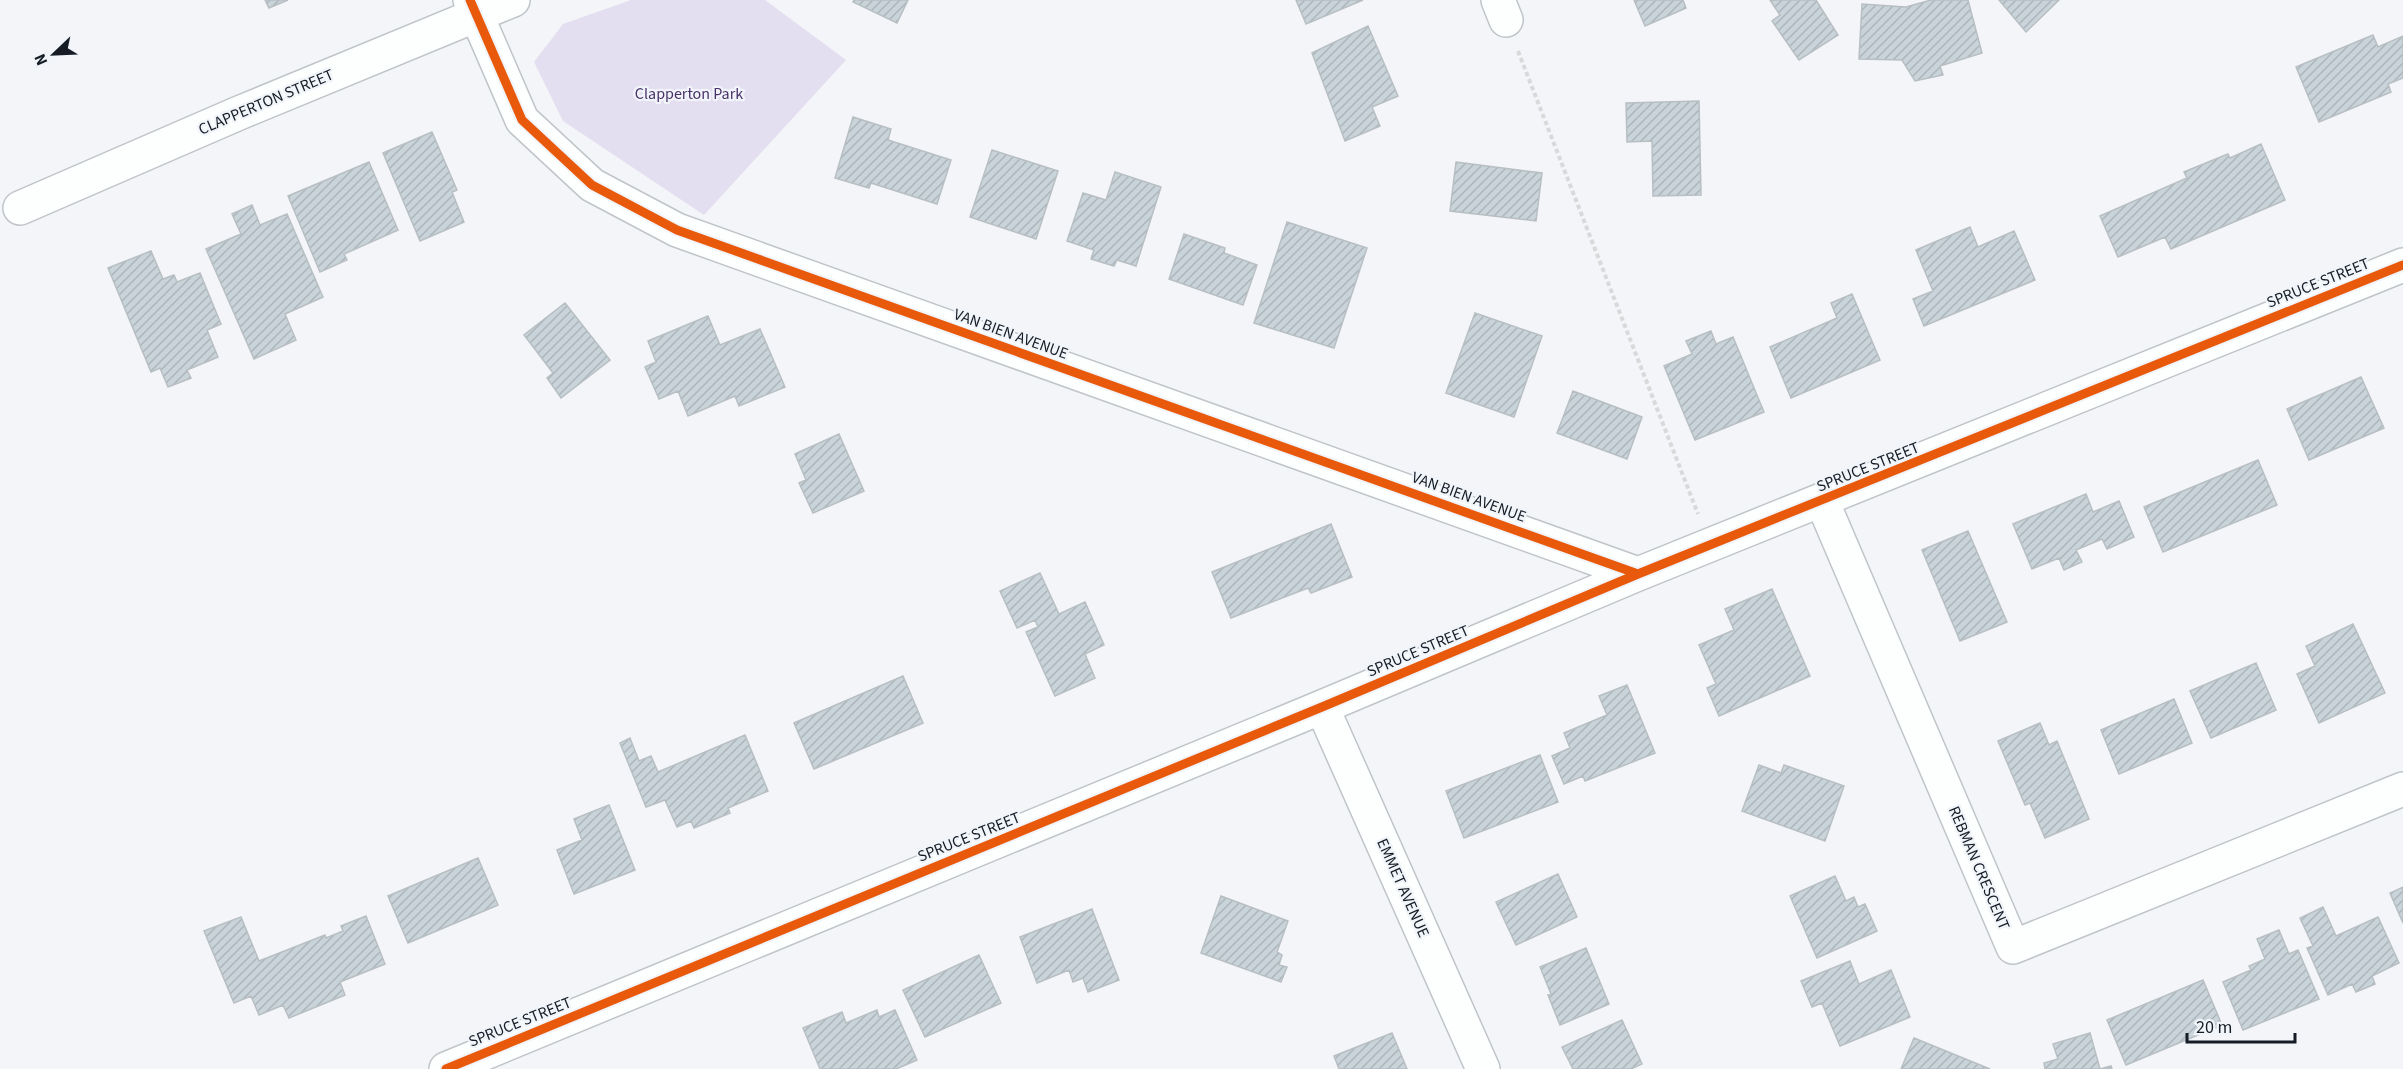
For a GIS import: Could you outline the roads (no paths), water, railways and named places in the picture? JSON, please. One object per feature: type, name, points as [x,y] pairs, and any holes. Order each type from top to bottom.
[{"type":"street","name":"CLAPPERTON STREET","points":[[20,208],[473,8],[513,0]]},
{"type":"street","name":"VAN BIEN AVENUE","points":[[473,8],[522,120],[592,185],[677,230],[1638,574]]},
{"type":"street","name":"SPRUCE STREET","points":[[446,1069],[1638,574],[2403,265]]},
{"type":"street","name":"REBMAN CRESCENT","points":[[1822,501],[2013,947],[2403,789]]},
{"type":"street","name":"EMMET AVENUE","points":[[1322,707],[1483,1069]]},
{"type":"park label","name":"Clapperton Park","points":[[689,94]]}]
